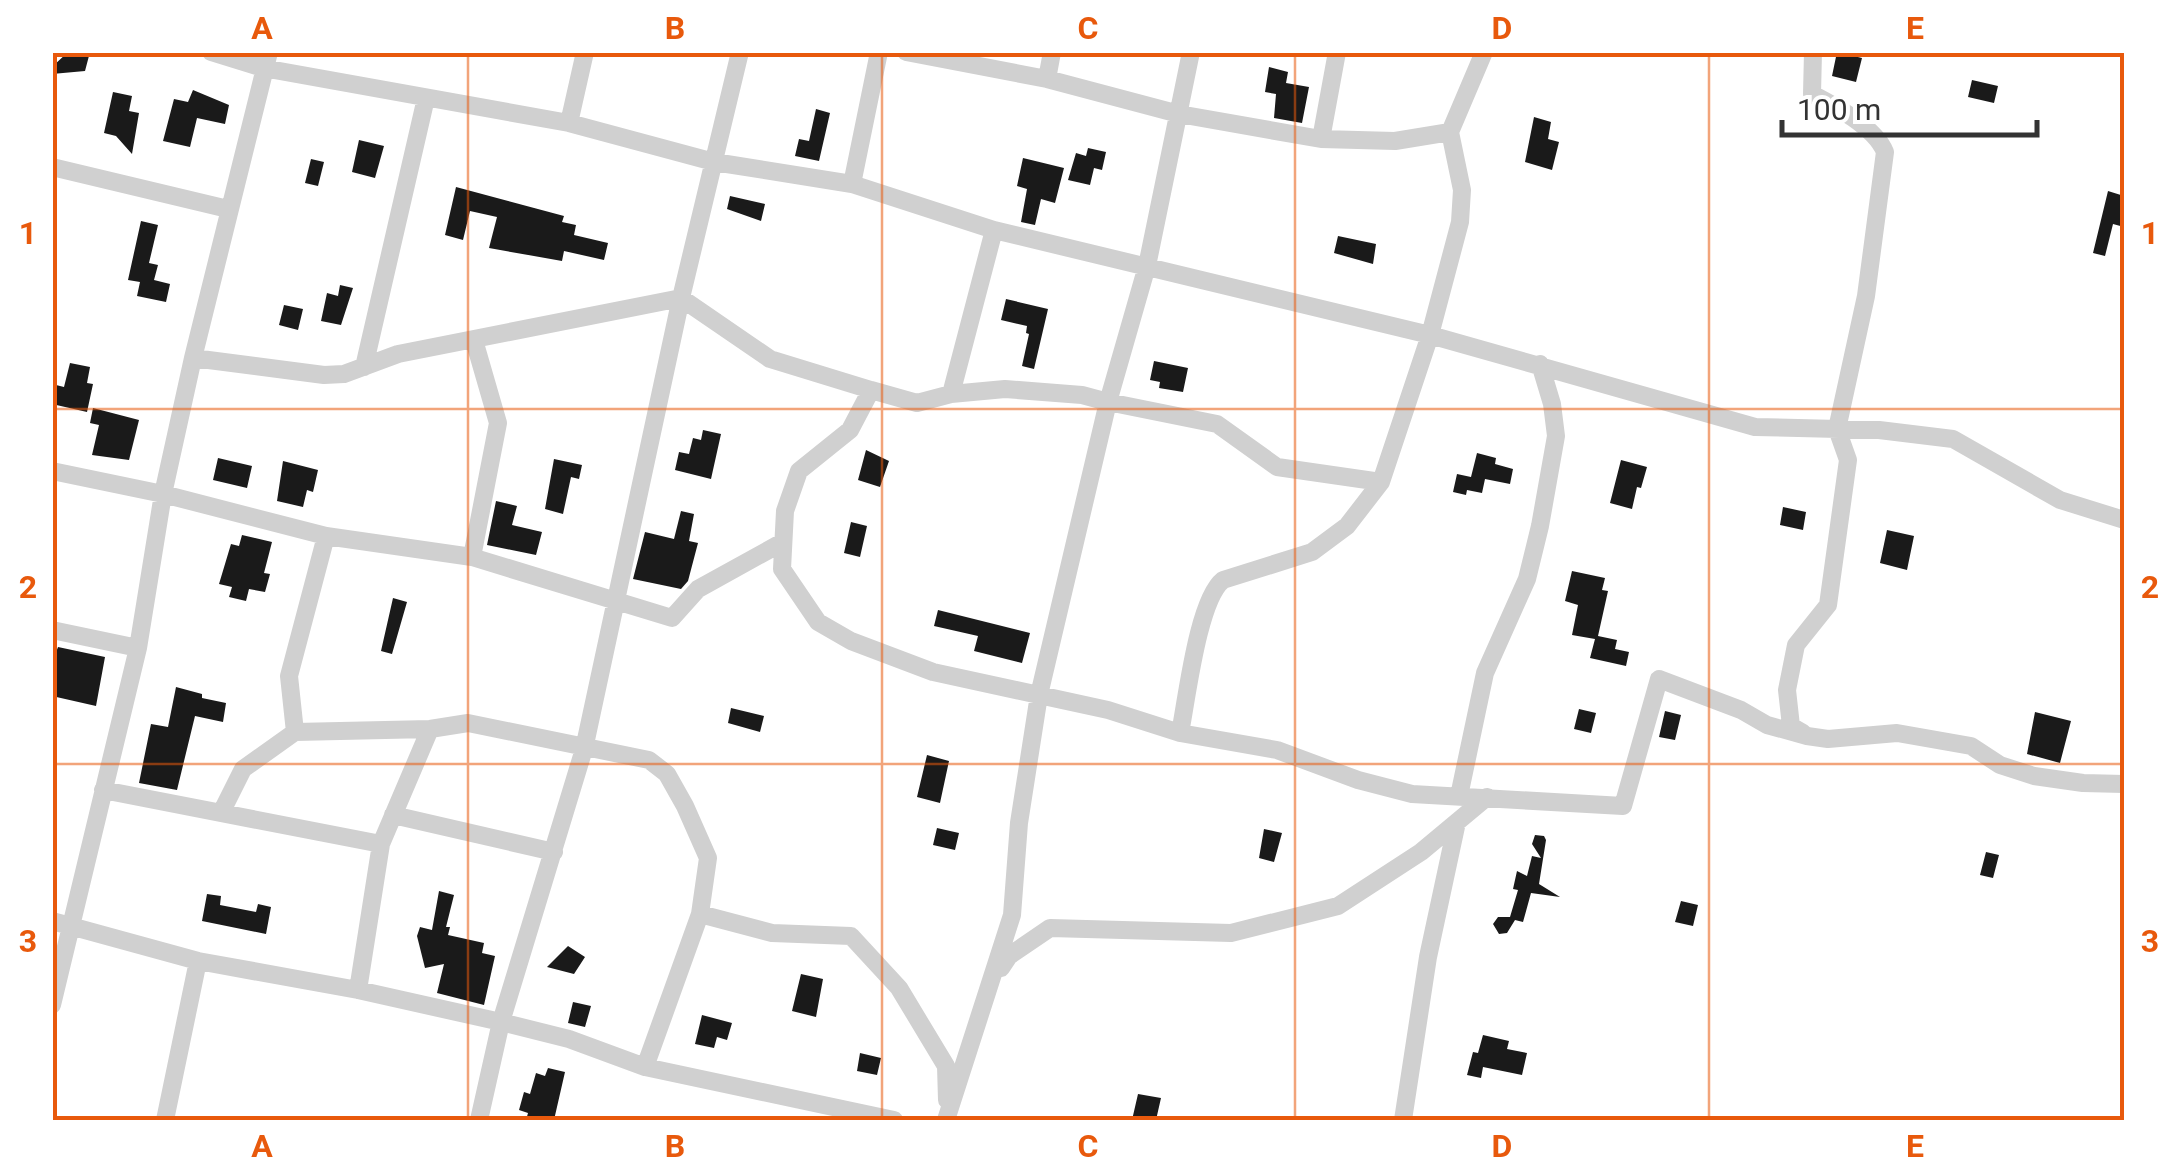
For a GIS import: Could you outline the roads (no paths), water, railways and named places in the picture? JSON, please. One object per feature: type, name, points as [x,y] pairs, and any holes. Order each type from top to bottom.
[{"type":"street","points":[[211,52],[266,60],[426,98],[569,123],[714,162],[852,184],[994,230],[1430,335],[1755,427],[1838,429],[1953,439],[2060,500],[2124,520]]},
{"type":"street","points":[[569,123],[585,52]]},
{"type":"street","points":[[479,1120],[502,1022],[584,749],[681,298],[740,52]]},
{"type":"street","points":[[852,184],[879,52]]},
{"type":"street","points":[[906,52],[1048,79],[1179,114],[1321,139],[1395,141],[1450,132]]},
{"type":"street","points":[[1048,79],[1052,52]]},
{"type":"street","points":[[947,1117],[1012,915],[1019,823],[1038,694],[1108,402],[1147,266],[1191,52]]},
{"type":"street","points":[[1321,139],[1338,52]]},
{"type":"street","points":[[1180,732],[1204,609],[1212,588],[1223,580],[1312,552],[1347,526],[1366,506],[1380,482],[1430,335],[1460,222],[1462,190],[1450,132],[1484,52]]},
{"type":"street","points":[[1807,736],[1791,726],[1787,690],[1796,645],[1828,605],[1848,460],[1838,429],[1866,296],[1885,152],[1881,142],[1812,94],[1812,52]]},
{"type":"street","points":[[52,1004],[138,648],[163,494],[193,358],[266,60]]},
{"type":"street","points":[[364,366],[426,98]]},
{"type":"street","points":[[52,167],[228,209]]},
{"type":"street","points":[[952,394],[994,230]]},
{"type":"street","points":[[193,358],[324,375],[344,374],[398,354],[681,298],[770,359],[916,403],[952,394],[1005,389],[1082,395],[1217,424],[1277,468],[1380,482]]},
{"type":"street","points":[[472,557],[498,423],[474,340]]},
{"type":"street","points":[[1459,796],[1484,673],[1527,579],[1540,526],[1556,436],[1552,404],[1540,364]]},
{"type":"street","points":[[871,390],[850,430],[799,471],[785,510],[782,569],[818,622],[850,641],[933,672],[1108,710],[1180,732],[1277,750],[1358,780],[1412,794],[1623,806],[1659,679],[1741,710],[1767,725],[1807,736],[1897,733],[1971,746],[2000,764],[2034,776],[2124,784]]},
{"type":"street","points":[[52,471],[163,494],[326,536],[472,557],[672,618],[698,589],[783,542]]},
{"type":"street","points":[[295,732],[289,676],[326,536]]},
{"type":"street","points":[[52,630],[138,648]]},
{"type":"street","points":[[221,813],[243,769],[295,732],[430,728],[468,723],[648,760],[666,774],[708,858],[700,914],[645,1066]]},
{"type":"street","points":[[358,990],[381,844],[430,728]]},
{"type":"street","points":[[103,790],[381,844]]},
{"type":"street","points":[[989,985],[1008,956],[1050,928],[1230,933],[1338,906],[1421,852],[1487,797]]},
{"type":"street","points":[[393,815],[554,852]]},
{"type":"street","points":[[1403,1120],[1428,957],[1457,822]]},
{"type":"street","points":[[700,914],[772,933],[851,936],[900,988],[946,1066],[947,1117]]},
{"type":"street","points":[[52,922],[198,961],[358,990],[502,1022],[570,1039],[645,1066],[894,1120]]},
{"type":"street","points":[[165,1120],[198,961]]}]
